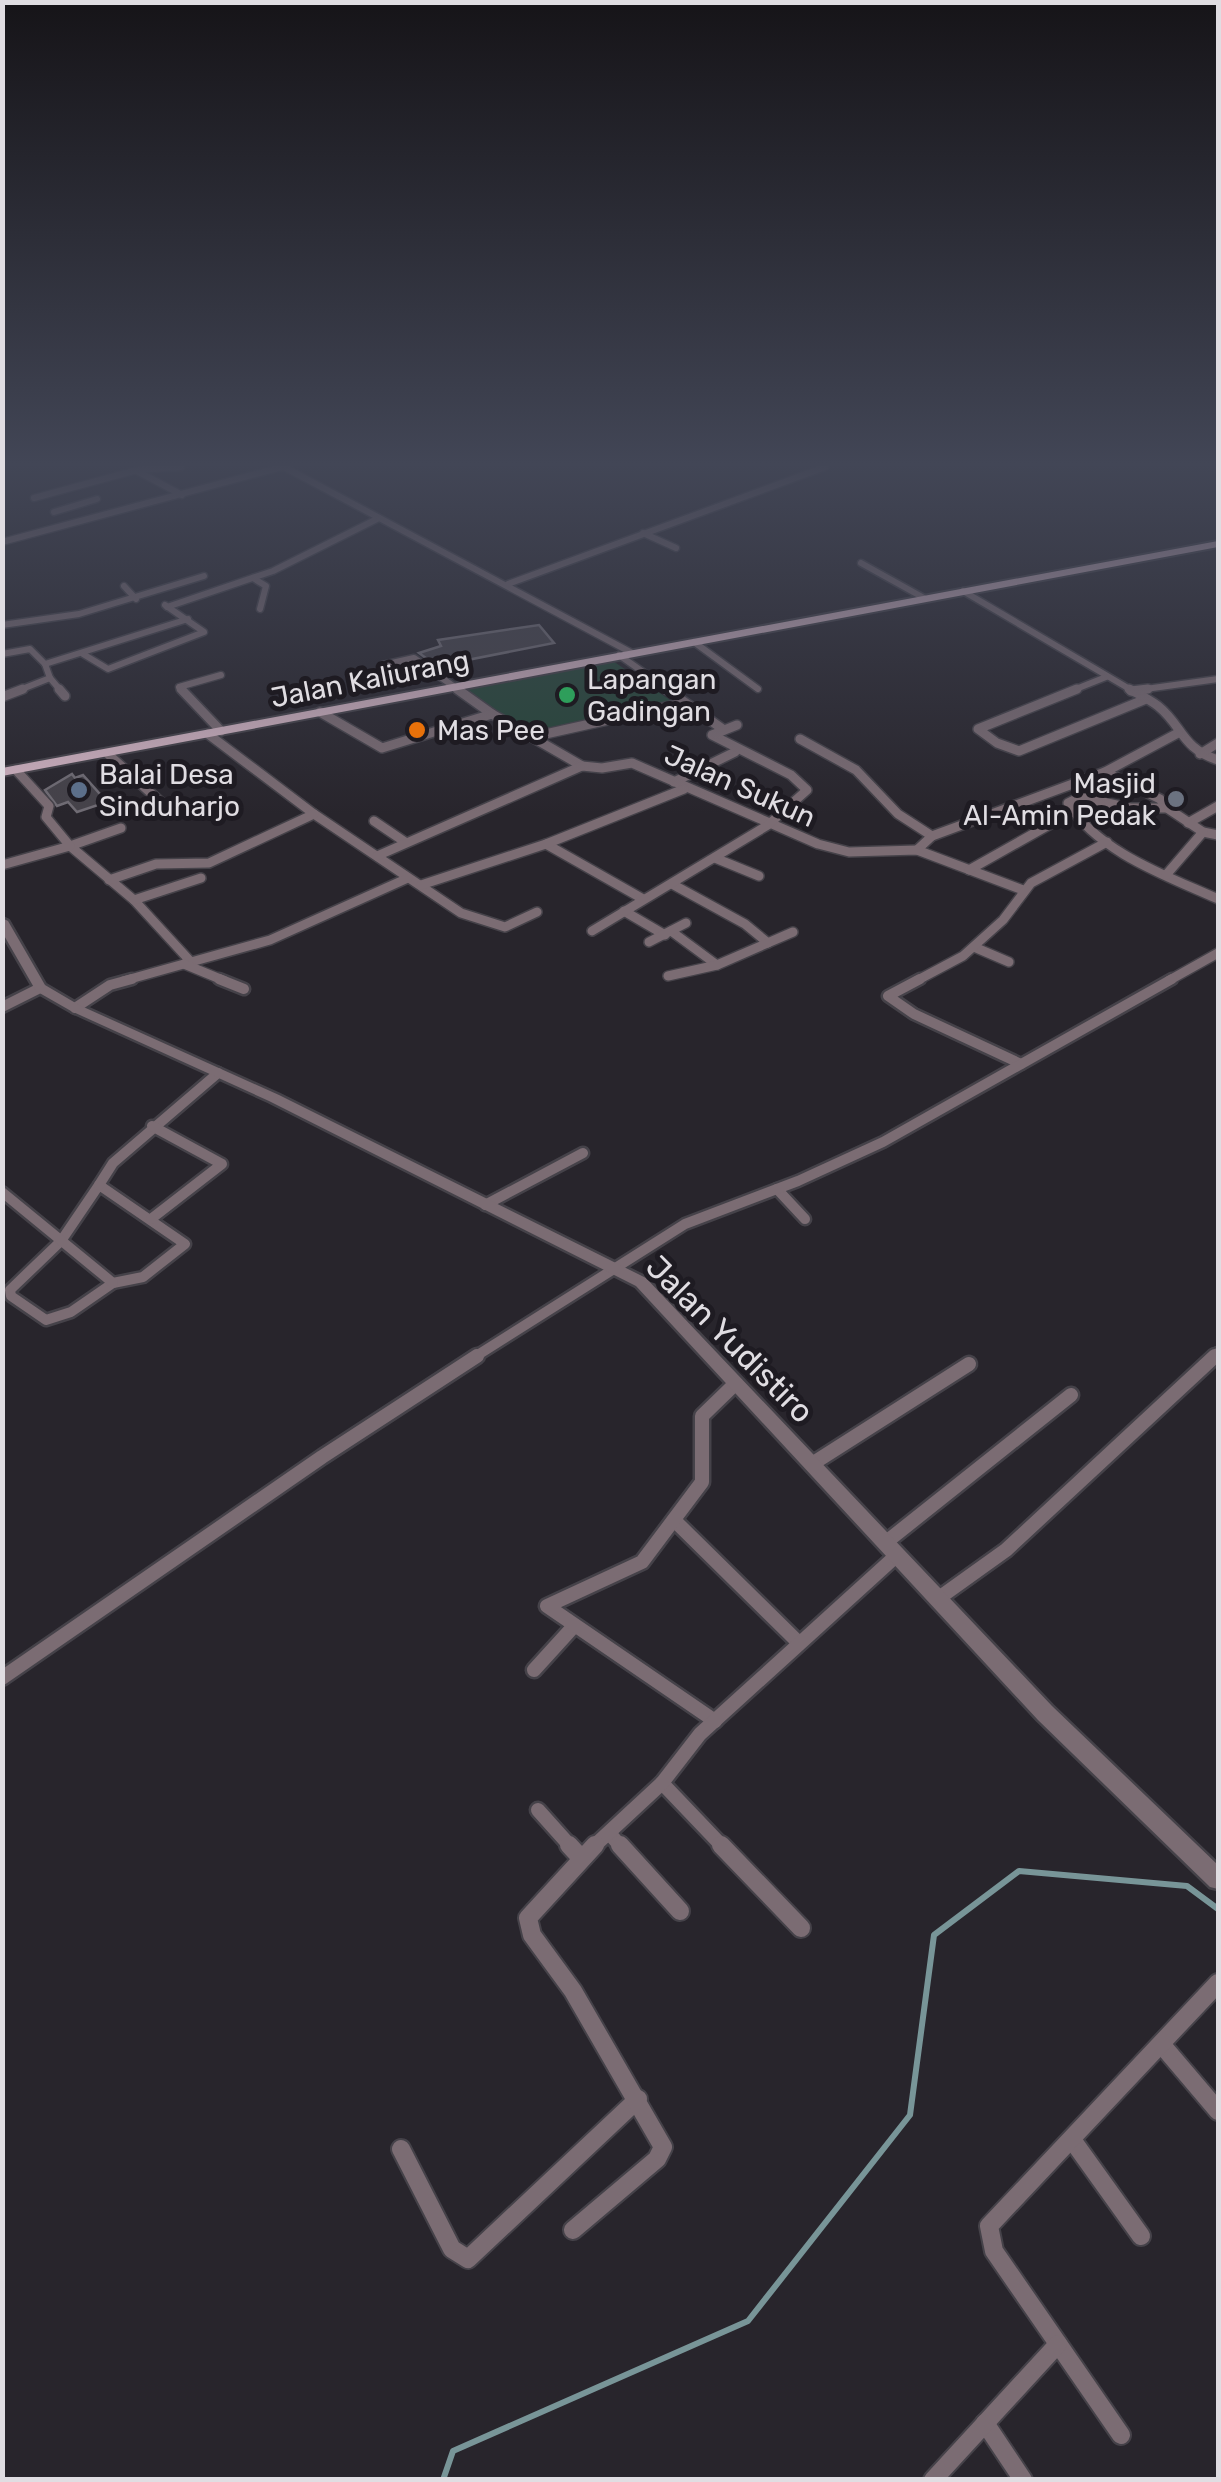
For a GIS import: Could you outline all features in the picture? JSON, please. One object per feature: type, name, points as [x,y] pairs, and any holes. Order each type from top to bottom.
[{"type":"main road","name":"Jalan Kaliurang","points":[[2,772],[1007,583]]},
{"type":"street","points":[[2,625],[54,620],[185,583]]},
{"type":"street","points":[[167,607],[239,583]]},
{"type":"street","points":[[260,609],[266,586],[261,583]]},
{"type":"street","points":[[897,583],[924,598]]},
{"type":"street","points":[[508,584],[632,653]]},
{"type":"street","points":[[124,586],[136,599]]},
{"type":"street","points":[[963,591],[1146,699],[1170,716],[1178,733],[1200,754],[1218,760]]},
{"type":"street","points":[[83,654],[106,669],[204,632],[148,596]]},
{"type":"street","points":[[45,664],[188,619]]},
{"type":"street","points":[[137,626],[145,633]]},
{"type":"street","points":[[134,637],[155,650]]},
{"type":"street","points":[[694,642],[758,688]]},
{"type":"street","points":[[2,654],[30,649],[45,664],[50,678],[65,696]]},
{"type":"street","points":[[619,655],[724,730]]},
{"type":"street","points":[[384,665],[414,658],[492,714],[582,766]]},
{"type":"street","points":[[221,675],[179,687],[214,732],[314,814],[461,912],[502,927],[537,912]]},
{"type":"street","points":[[1106,677],[978,729],[997,743],[1019,750],[1146,699]]},
{"type":"street","points":[[2,697],[50,678]]},
{"type":"street","points":[[1131,691],[1218,679]]},
{"type":"street","points":[[1204,680],[1218,687]]},
{"type":"street","points":[[531,738],[684,703]]},
{"type":"street","points":[[320,712],[378,748],[492,714]]},
{"type":"street","points":[[592,930],[768,825],[808,787],[735,752],[712,735],[737,725]]},
{"type":"street","points":[[917,850],[932,836],[1105,772],[1178,733]]},
{"type":"street","points":[[800,740],[856,770],[898,814],[932,836]]},
{"type":"street","points":[[1200,754],[1218,743]]},
{"type":"street","points":[[674,782],[735,752]]},
{"type":"street","points":[[108,754],[164,806]]},
{"type":"street","name":"Jalan Sukun","points":[[377,856],[582,766],[602,768],[632,763],[684,789],[818,844],[849,852],[917,850],[1023,890]]},
{"type":"street","points":[[16,770],[49,806],[46,817],[70,846],[134,900],[188,963],[244,989]]},
{"type":"street","points":[[1105,772],[1160,799],[1188,824],[1218,835]]},
{"type":"street","points":[[421,885],[546,844],[684,789]]},
{"type":"street","points":[[1167,808],[1130,808],[1080,797],[1068,804],[1107,842],[1218,899]]},
{"type":"street","points":[[1188,824],[1218,806]]},
{"type":"street","points":[[968,870],[1072,812]]},
{"type":"street","points":[[109,880],[156,864],[209,863],[314,814]]},
{"type":"street","points":[[374,821],[405,842]]},
{"type":"street","points":[[2,865],[121,828]]},
{"type":"street","points":[[1166,874],[1203,832]]},
{"type":"street","points":[[1021,1064],[914,1014],[888,996],[974,947],[1003,920],[1023,890],[1107,842]]},
{"type":"street","points":[[546,844],[643,898]]},
{"type":"street","points":[[715,858],[759,876]]},
{"type":"street","points":[[134,900],[200,878]]},
{"type":"street","points":[[75,1008],[110,985],[270,940],[408,878]]},
{"type":"street","points":[[672,884],[745,924],[768,943]]},
{"type":"street","points":[[624,910],[717,965]]},
{"type":"street","points":[[2,921],[40,988],[2,1007]]},
{"type":"street","points":[[649,942],[686,924]]},
{"type":"street","points":[[668,976],[717,965],[793,932]]},
{"type":"street","points":[[974,947],[1009,962]]},
{"type":"street","points":[[2,1678],[322,1457],[614,1266],[685,1224],[884,1142],[1218,953]]},
{"type":"street","name":"Jalan Yudistiro","points":[[40,988],[640,1282],[1044,1713],[1218,1880]]},
{"type":"street","points":[[96,1183],[185,1244],[143,1277],[113,1283],[59,1319],[46,1320],[25,1308],[11,1296],[10,1290],[60,1241],[96,1183],[152,1126],[218,1073]]},
{"type":"street","points":[[151,1219],[222,1164],[152,1126]]},
{"type":"street","points":[[485,1205],[584,1153]]},
{"type":"street","points":[[777,1189],[805,1220]]},
{"type":"street","points":[[2,1192],[113,1283]]},
{"type":"street","points":[[938,1598],[1006,1550],[1218,1353]]},
{"type":"street","points":[[812,1464],[969,1364]]},
{"type":"street","points":[[716,1721],[550,1608],[551,1601],[642,1562],[702,1482],[702,1416],[735,1384]]},
{"type":"street","points":[[573,2230],[663,2147],[573,1991],[532,1935],[528,1918],[581,1858],[662,1783],[700,1734],[799,1643],[890,1550],[1071,1395]]},
{"type":"street","points":[[674,1520],[799,1643]]},
{"type":"street","points":[[534,1670],[574,1626]]},
{"type":"street","points":[[662,1783],[801,1928]]},
{"type":"street","points":[[538,1810],[581,1858]]},
{"type":"street","points":[[610,1834],[680,1912]]},
{"type":"street","points":[[1121,2436],[994,2251],[988,2231],[991,2222],[1073,2141],[1218,1984]]},
{"type":"street","points":[[1162,2045],[1218,2112]]},
{"type":"street","points":[[400,2149],[452,2249],[468,2259],[638,2099]]},
{"type":"street","points":[[1073,2141],[1141,2236]]},
{"type":"street","points":[[933,2480],[1058,2344]]},
{"type":"street","points":[[985,2423],[1022,2480]]},
{"type":"green space","name":"Lapangan Gadingan","points":[[610,659],[673,702],[532,734],[459,688]]},
{"type":"building","points":[[539,625],[554,643],[447,664],[456,671],[448,674],[419,653],[441,646],[438,640]]},
{"type":"building","points":[[72,774],[75,778],[83,775],[107,802],[77,812],[68,802],[57,806],[45,790]]},
{"type":"waterway","points":[[443,2480],[453,2451],[748,2321],[910,2115],[934,1935],[1019,1871],[1187,1886],[1218,1909]]},
{"type":"place","name":"Lapangan Gadingan","points":[[567,695]]},
{"type":"place","name":"Mas Pee","points":[[417,730]]},
{"type":"place","name":"Balai Desa Sinduharjo","points":[[79,790]]},
{"type":"place","name":"Masjid Al-Amin Pedak","points":[[1176,799]]}]
